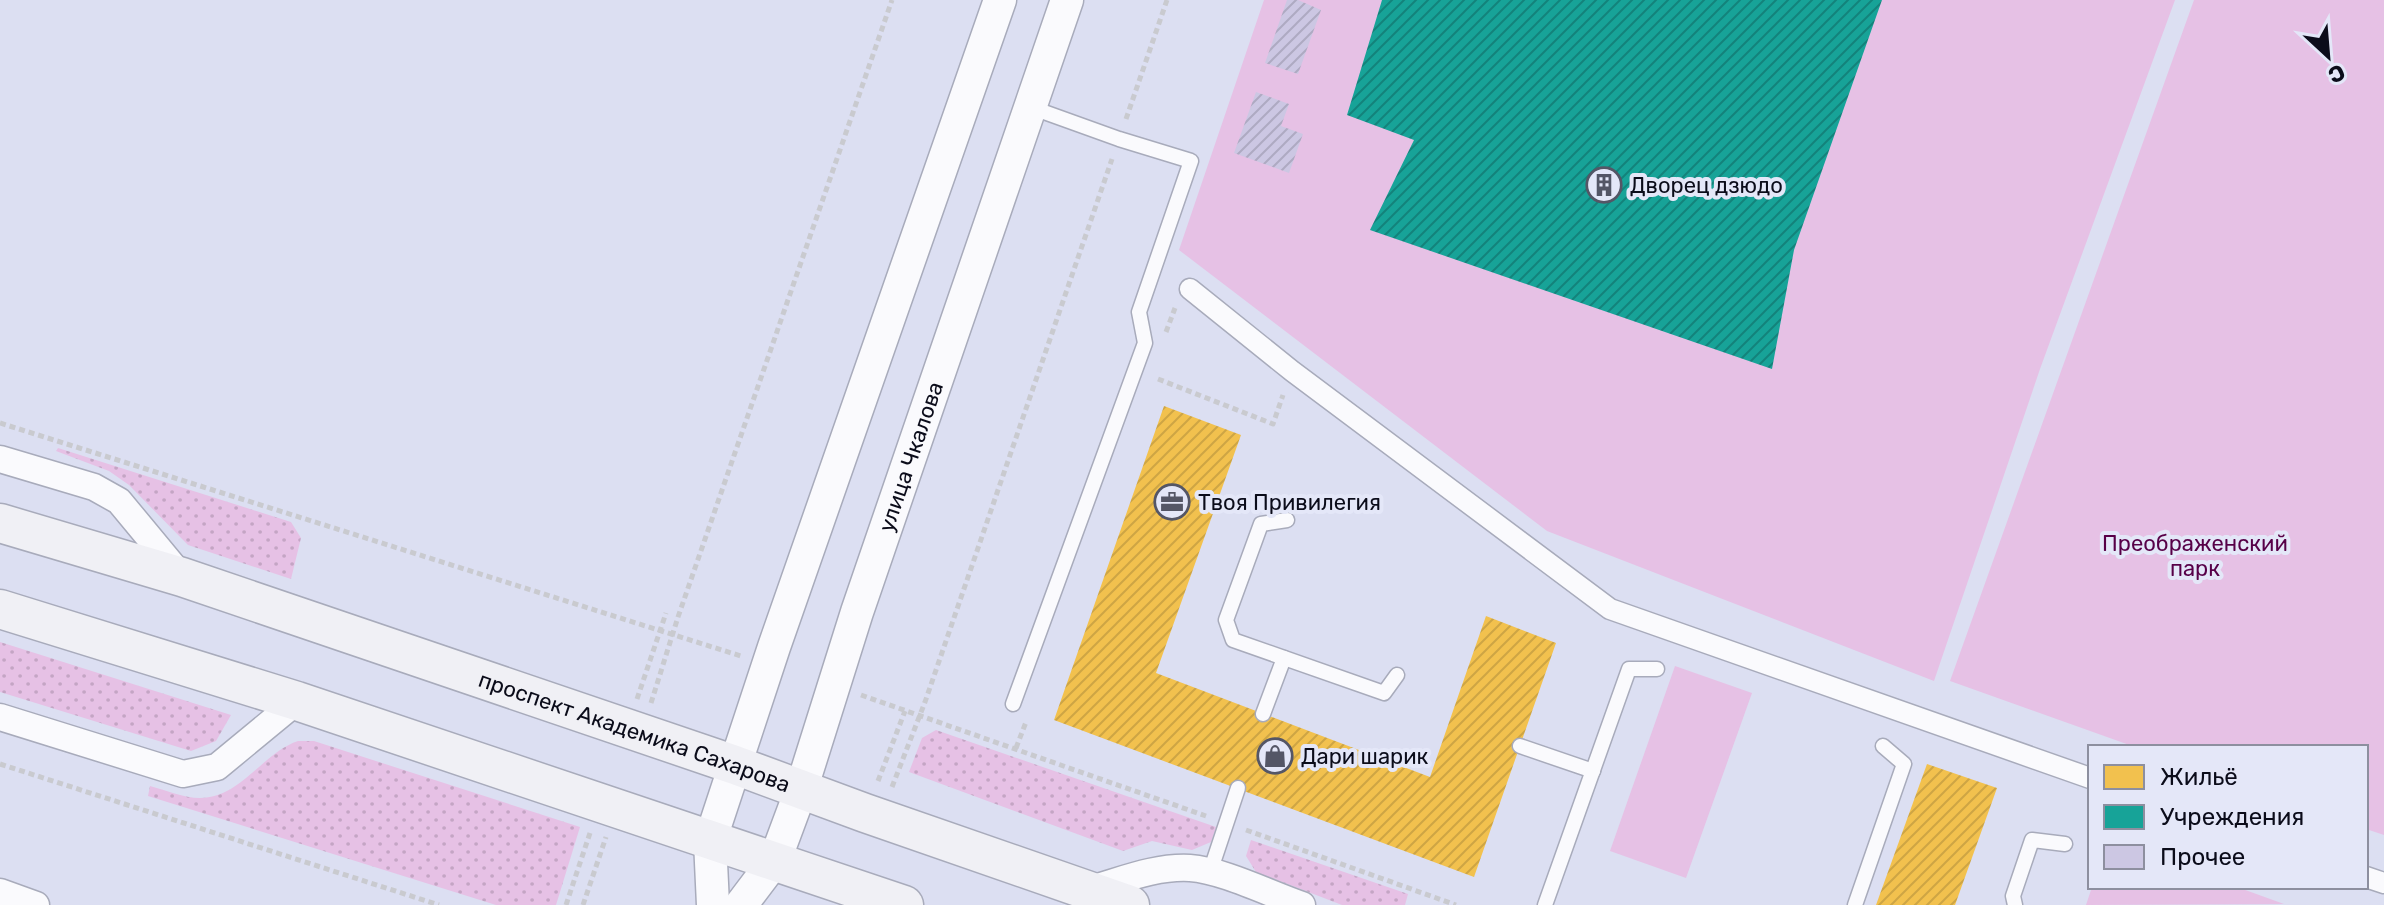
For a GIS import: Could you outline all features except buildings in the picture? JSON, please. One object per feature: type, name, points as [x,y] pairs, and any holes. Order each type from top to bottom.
[{"type":"main road","name":"проспект Академика Сахарова","points":[[0,523],[182,577],[735,765],[1130,905]]},
{"type":"main road","points":[[0,609],[297,701],[904,905]]},
{"type":"street","points":[[713,905],[710,841],[768,665],[1000,0]]},
{"type":"street","name":"улица Чкалова","points":[[741,905],[775,860],[801,790],[832,685],[1067,0]]},
{"type":"street","points":[[1190,289],[1292,371],[1610,609],[2088,777]]},
{"type":"street","points":[[0,459],[94,487],[119,501],[182,577]]},
{"type":"street","points":[[0,717],[183,774],[217,767],[297,701]]},
{"type":"street","points":[[1087,890],[1155,870],[1190,868],[1210,872],[1302,905]]},
{"type":"street","points":[[0,892],[36,905]]},
{"type":"lane","points":[[1013,704],[1145,343],[1139,312],[1191,161],[1030,107]]},
{"type":"lane","points":[[1287,520],[1261,524],[1226,620],[1233,640],[1384,693],[1397,675]]},
{"type":"lane","points":[[1263,714],[1284,658]]},
{"type":"lane","points":[[1545,905],[1629,669],[1657,669]]},
{"type":"lane","points":[[1520,746],[1593,771]]},
{"type":"lane","points":[[1855,905],[1904,764],[1883,746]]},
{"type":"lane","points":[[1210,872],[1238,788]]},
{"type":"lane","points":[[2015,905],[2013,896],[2032,840],[2065,844]]},
{"type":"path","points":[[641,734],[673,633],[892,0]]},
{"type":"path","points":[[881,819],[925,702],[1167,0]]},
{"type":"path","points":[[1158,379],[1273,424],[1292,371]]},
{"type":"path","points":[[0,423],[768,665]]},
{"type":"path","points":[[832,685],[1456,905]]},
{"type":"path","points":[[0,764],[439,905]]},
{"type":"path","points":[[583,905],[616,808]]},
{"type":"green space","points":[[1264,0],[2175,0],[2040,369],[1934,681],[1547,531],[1179,250]]},
{"type":"green space","name":"Преображенский парк","points":[[2194,0],[2384,0],[2384,835],[2368,830],[2368,745],[2129,745],[1950,681]]},
{"type":"green space","points":[[58,448],[291,522],[301,538],[291,579],[188,545],[129,485],[109,471],[56,451]]},
{"type":"green space","points":[[0,642],[231,715],[216,741],[191,751],[0,692]]},
{"type":"green space","points":[[1675,666],[1752,693],[1686,878],[1610,851]]},
{"type":"green space","points":[[936,730],[1216,827],[1211,842],[1192,850],[1152,841],[1123,851],[909,772],[922,738]]},
{"type":"green space","points":[[298,741],[314,741],[580,827],[556,905],[496,905],[148,796],[150,786],[188,797],[215,796],[228,791],[273,755]]},
{"type":"green space","points":[[1251,840],[1408,894],[1405,905],[1342,905],[1256,872],[1246,856]]},
{"type":"green space","points":[[2091,889],[2243,889],[2284,904],[2086,905]]},
{"type":"place","name":"Дворец дзюдо","points":[[1604,185]]},
{"type":"place","name":"Твоя Привилегия","points":[[1172,502]]},
{"type":"place","name":"Дари шарик","points":[[1275,756]]}]
